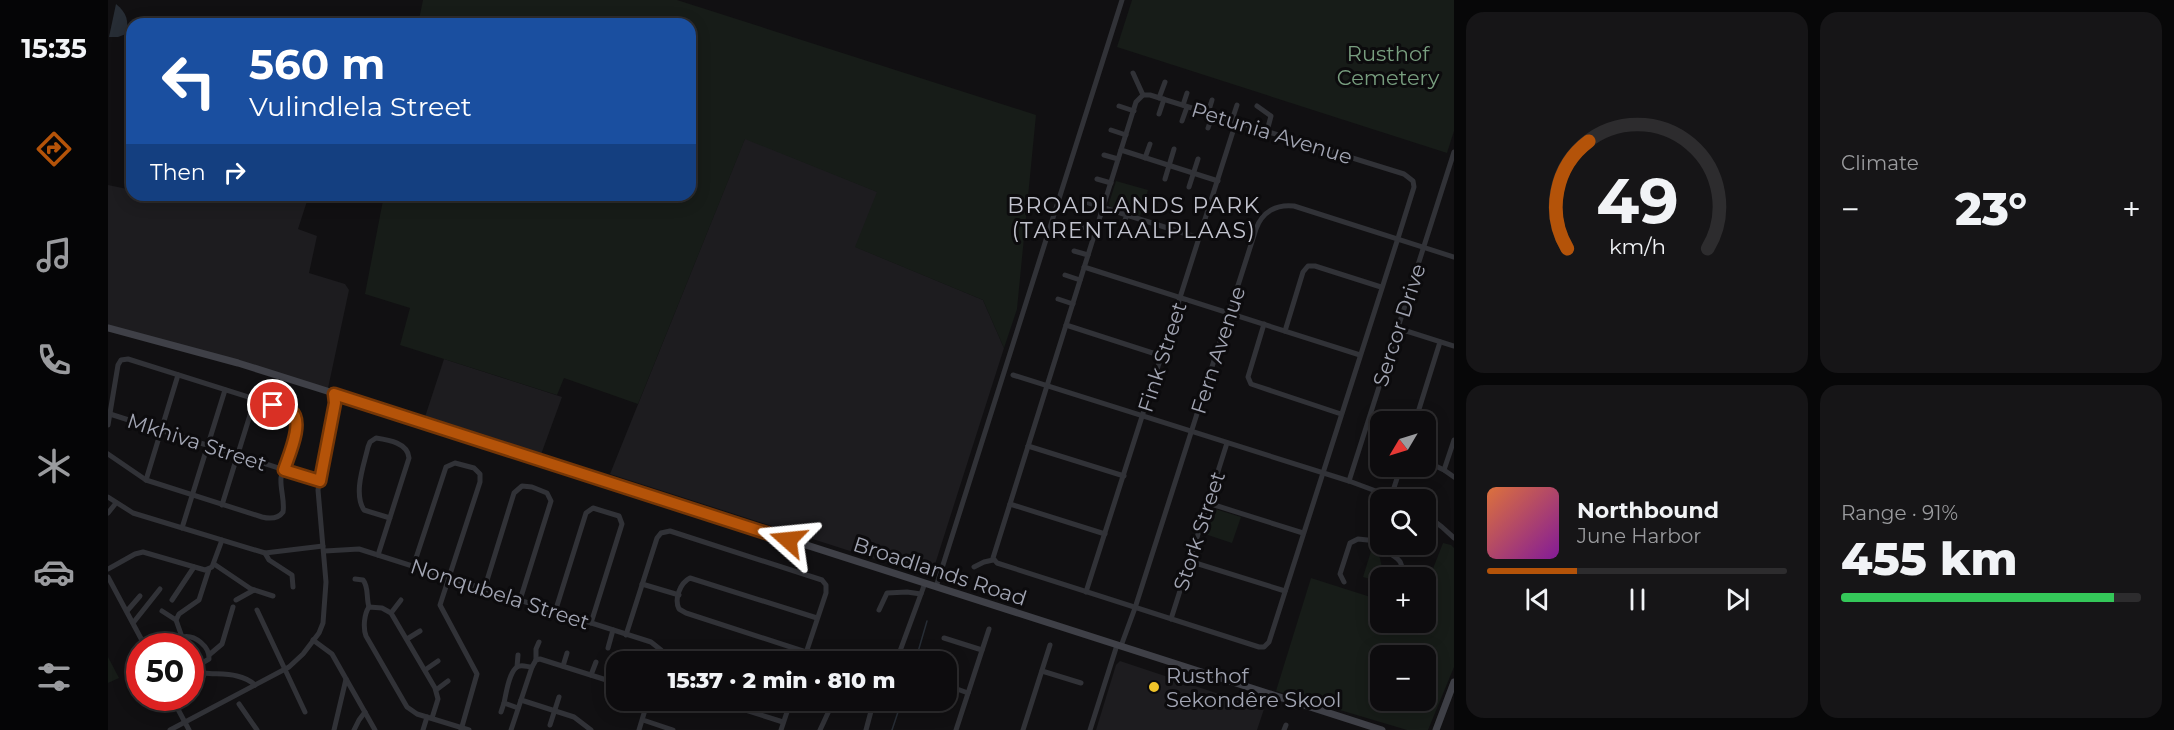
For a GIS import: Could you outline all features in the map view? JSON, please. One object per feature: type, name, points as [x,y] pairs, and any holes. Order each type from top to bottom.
[{"type":"main road","name":"Broadlands Road","points":[[108,328],[238,363],[1382,730]]},
{"type":"main road","points":[[1436,730],[1454,682]]},
{"type":"street","points":[[936,587],[1122,0]]},
{"type":"street","points":[[974,567],[993,560],[1118,159],[1137,102],[1143,95],[1132,73]]},
{"type":"street","points":[[1159,114],[1165,82]]},
{"type":"street","points":[[1182,121],[1187,93]]},
{"type":"street","name":"Petunia Avenue","points":[[993,560],[1259,647],[1264,647],[1269,642],[1398,239],[1414,187],[1412,178],[1267,131],[1143,95]]},
{"type":"street","points":[[1208,128],[1212,100]]},
{"type":"street","name":"Fink Street","points":[[1086,592],[1218,181],[1237,105]]},
{"type":"street","points":[[1119,106],[1134,111]]},
{"type":"street","points":[[1257,106],[1271,116],[1267,131]]},
{"type":"street","points":[[1111,130],[1126,135]]},
{"type":"street","points":[[1145,158],[1150,144]]},
{"type":"street","points":[[1164,179],[1174,149]]},
{"type":"street","points":[[1121,150],[1218,181]]},
{"type":"street","name":"Sercor Drive","points":[[1349,481],[1454,152]]},
{"type":"street","points":[[1104,155],[1118,159]]},
{"type":"street","points":[[1189,187],[1198,159]]},
{"type":"street","points":[[1097,178],[1111,183]]},
{"type":"street","points":[[1089,203],[1199,238]]},
{"type":"street","name":"Fern Avenue","points":[[1090,730],[1119,646],[1135,608],[1258,224],[1266,213],[1276,207],[1287,205],[1297,207],[1454,257]]},
{"type":"street","points":[[1121,230],[1127,215]]},
{"type":"street","points":[[1080,226],[1096,231]]},
{"type":"street","points":[[1074,251],[1088,255]]},
{"type":"street","points":[[1285,331],[1303,272],[1308,266],[1315,266],[1382,287]]},
{"type":"street","points":[[1084,267],[1360,355]]},
{"type":"street","points":[[1065,275],[1080,280]]},
{"type":"street","points":[[1058,299],[1073,304]]},
{"type":"street","points":[[1264,324],[1248,377],[1251,384],[1341,414]]},
{"type":"street","points":[[1066,326],[1162,356]]},
{"type":"street","points":[[1397,328],[1454,346]]},
{"type":"street","points":[[1418,411],[1440,342]]},
{"type":"street","points":[[108,425],[118,365],[121,360],[128,359],[290,410],[297,419],[297,428],[281,482],[284,508],[279,517],[267,518],[146,480],[108,454]]},
{"type":"street","points":[[146,480],[178,375]]},
{"type":"street","points":[[1013,375],[1370,489]]},
{"type":"street","points":[[182,528],[225,390]]},
{"type":"street","points":[[170,730],[284,670],[298,660],[324,623],[326,582],[318,495],[335,403],[334,394]]},
{"type":"street","points":[[222,504],[255,399]]},
{"type":"street","name":"Mkhiva Street","points":[[110,414],[320,481]]},
{"type":"street","points":[[378,555],[390,519],[409,454],[402,445],[376,438],[370,442],[368,447],[360,486],[360,501],[364,510],[390,519]]},
{"type":"street","points":[[1444,470],[1454,440]]},
{"type":"street","name":"Stork Street","points":[[1171,619],[1227,443]]},
{"type":"street","points":[[1028,446],[1124,476]]},
{"type":"street","points":[[414,567],[446,467],[455,463],[474,468],[480,474],[480,482],[441,601],[441,609],[477,674],[461,729]]},
{"type":"street","points":[[1436,466],[1454,477]]},
{"type":"street","points":[[484,590],[514,493],[522,486],[532,487],[547,493],[550,501],[520,600]]},
{"type":"street","points":[[108,497],[133,513],[264,553],[279,568],[292,575],[293,587]]},
{"type":"street","points":[[108,513],[116,503]]},
{"type":"street","points":[[1208,503],[1303,533]]},
{"type":"street","points":[[1010,504],[1105,534]]},
{"type":"street","points":[[555,612],[586,513],[593,508],[605,510],[619,516],[622,524],[591,623]]},
{"type":"street","points":[[1436,522],[1454,538]]},
{"type":"street","points":[[626,635],[657,538],[661,533],[670,531],[822,580],[826,588],[806,651]]},
{"type":"street","points":[[1344,582],[1340,574],[1350,543],[1358,539],[1370,541]]},
{"type":"street","points":[[176,620],[199,600],[222,540]]},
{"type":"street","name":"Nonqubela Street","points":[[264,553],[324,548],[352,549],[378,555],[613,630],[656,645],[661,651]]},
{"type":"street","points":[[108,569],[143,552],[206,570],[212,567]]},
{"type":"street","points":[[1392,555],[1402,562],[1403,567]]},
{"type":"street","points":[[1190,561],[1285,591]]},
{"type":"street","points":[[172,600],[194,567]]},
{"type":"street","points":[[212,567],[254,590],[273,596]]},
{"type":"street","points":[[108,577],[138,633]]},
{"type":"street","points":[[803,651],[686,614],[677,606],[683,582],[690,578],[695,579],[817,618]]},
{"type":"street","points":[[355,579],[366,583],[366,597],[371,607],[390,613],[436,690],[438,699],[423,730]]},
{"type":"street","points":[[900,651],[925,583]]},
{"type":"street","points":[[642,584],[679,595]]},
{"type":"street","points":[[133,623],[160,589]]},
{"type":"street","points":[[236,600],[254,590]]},
{"type":"street","points":[[879,610],[884,596],[888,593],[921,594]]},
{"type":"street","points":[[127,611],[140,596]]},
{"type":"street","points":[[390,613],[401,600]]},
{"type":"street","points":[[204,662],[222,644],[234,607]]},
{"type":"street","points":[[371,607],[366,611],[364,630],[366,636],[407,707],[412,712],[469,730]]},
{"type":"street","points":[[257,610],[305,712]]},
{"type":"street","points":[[162,611],[176,620],[181,633]]},
{"type":"street","points":[[956,730],[989,629]]},
{"type":"street","points":[[608,648],[613,630]]},
{"type":"street","points":[[407,639],[420,631]]},
{"type":"street","points":[[944,638],[982,650]]},
{"type":"street","points":[[314,640],[332,654],[375,730]]},
{"type":"street","points":[[538,660],[536,650],[539,642]]},
{"type":"street","points":[[204,645],[209,655]]},
{"type":"street","points":[[1023,730],[1050,645]]},
{"type":"street","points":[[563,666],[567,653]]},
{"type":"street","points":[[501,712],[508,683],[517,667],[518,655]]},
{"type":"street","points":[[538,660],[606,680]]},
{"type":"street","points":[[511,730],[532,667],[538,660]]},
{"type":"street","points":[[425,670],[438,661]]},
{"type":"street","points":[[591,675],[596,662]]},
{"type":"street","points":[[517,667],[520,665],[532,667]]},
{"type":"street","points":[[1042,671],[1081,683]]},
{"type":"street","points":[[204,673],[238,676],[248,679],[255,686]]},
{"type":"street","points":[[334,730],[346,679]]},
{"type":"street","points":[[436,690],[448,681]]},
{"type":"street","points":[[957,690],[968,693]]},
{"type":"street","points":[[550,725],[559,697]]},
{"type":"street","points":[[521,700],[577,718],[591,730]]},
{"type":"street","points":[[239,704],[257,730]]},
{"type":"street","points":[[504,704],[518,708]]},
{"type":"street","points":[[179,711],[189,730]]},
{"type":"street","points":[[639,730],[645,711]]},
{"type":"street","points":[[748,711],[783,722]]},
{"type":"street","points":[[781,730],[787,711]]},
{"type":"street","points":[[820,730],[829,711]]},
{"type":"street","points":[[866,730],[871,711]]},
{"type":"street","points":[[354,730],[358,720],[365,712]]},
{"type":"street","points":[[643,720],[673,730]]},
{"type":"shaded area","points":[[116,4],[126,18],[126,34],[109,37]]},
{"type":"shaded area","points":[[745,138],[878,192],[856,247],[983,300],[1004,348],[931,577],[610,474]]},
{"type":"shaded area","points":[[108,185],[126,189],[126,201],[307,201],[298,229],[317,236],[309,273],[345,284],[349,290],[327,393],[238,364],[109,329],[108,332]]},
{"type":"shaded area","points":[[444,359],[562,397],[539,460],[423,423]]},
{"type":"shaded area","name":"Rusthof Sekondêre Skool","points":[[1120,661],[1264,709],[1257,730],[1096,730],[1116,665]]},
{"type":"green space","points":[[423,0],[677,0],[1036,115],[1017,309],[1004,348],[983,300],[855,247],[877,192],[745,139],[638,404],[564,378],[557,395],[400,345],[410,308],[365,294],[383,201],[696,201],[696,18],[419,18]]},
{"type":"green space","name":"Rusthof Cemetery","points":[[1132,0],[1454,0],[1454,131],[1447,153],[1117,47]]},
{"type":"green space","points":[[1116,181],[1148,190],[1140,216],[1110,207],[1109,203]]},
{"type":"green space","points":[[1215,509],[1241,517],[1232,543],[1202,533],[1208,512]]},
{"type":"green space","points":[[1443,543],[1454,548],[1454,667],[1436,711],[1436,645],[1370,645],[1370,711],[1436,711],[1428,730],[1407,730],[1276,691],[1311,578],[1370,597],[1370,633],[1436,633],[1436,567],[1434,567]]},
{"type":"green space","points":[[1370,554],[1378,555],[1382,567],[1370,567],[1370,579],[1363,577]]},
{"type":"green space","points":[[108,657],[119,678],[108,683]]},
{"type":"waterway","points":[[918,651],[927,621]]},
{"type":"waterway","points":[[892,730],[898,711]]},
{"type":"place","name":"Rusthof Sekondêre Skool","points":[[1154,687]]},
{"type":"district","name":"BROADLANDS PARK (TARENTAALPLAAS)","points":[[1134,218]]},
{"type":"route","points":[[273,405],[290,410],[298,423],[284,470],[320,481],[335,403],[334,394],[788,540]]}]
